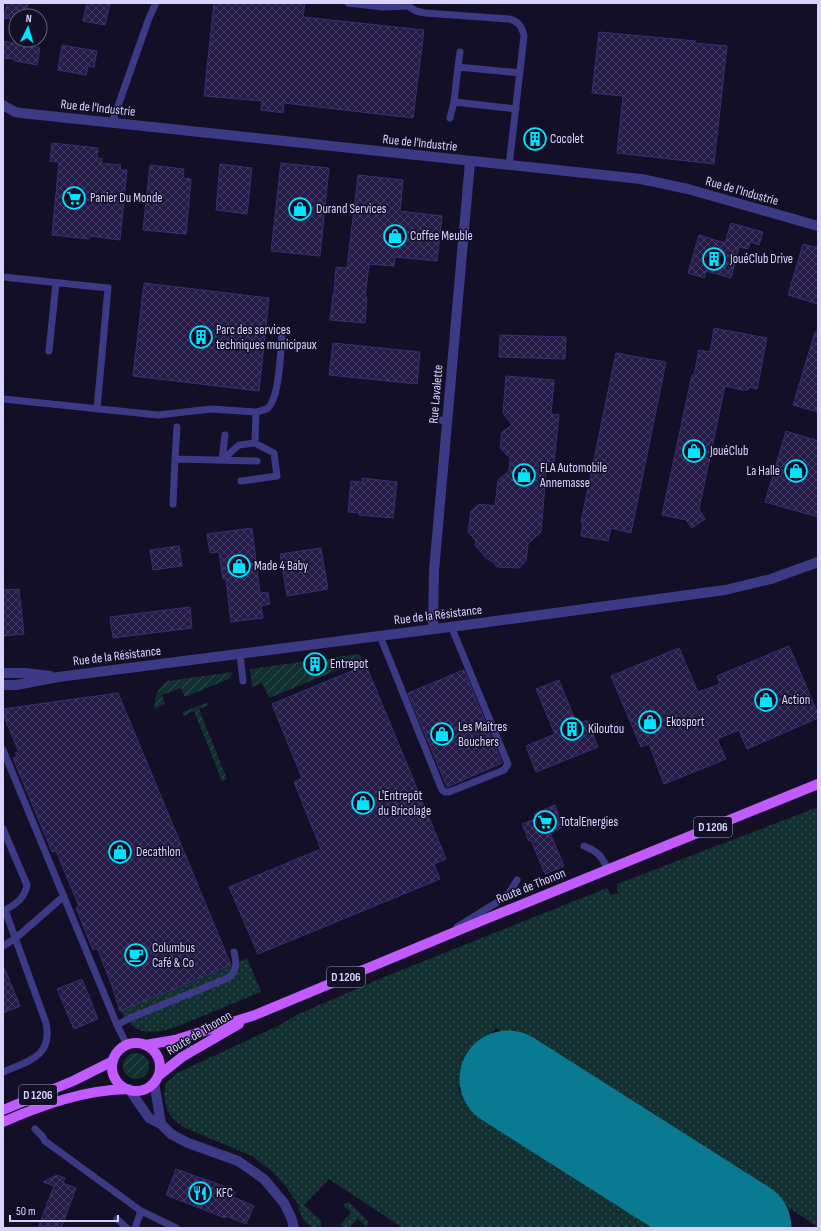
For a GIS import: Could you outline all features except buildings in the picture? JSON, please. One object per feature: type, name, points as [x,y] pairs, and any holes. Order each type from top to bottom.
[{"type":"main road","name":"Route de Thonon","points":[[145,1045],[175,1040],[255,1015],[818,784]]},
{"type":"main road","name":"Route de Thonon","points":[[156,1079],[182,1057],[255,1015]]},
{"type":"main road","points":[[134,1043],[145,1045],[154,1051],[158,1058],[160,1065],[156,1079],[143,1090],[128,1089],[120,1084],[115,1078],[112,1068],[113,1061],[118,1051],[127,1045],[134,1043]]},
{"type":"main road","name":"D 1206","points":[[3,1110],[73,1081],[113,1061]]},
{"type":"main road","name":"D 1206","points":[[3,1122],[76,1096],[101,1091],[128,1089]]},
{"type":"street","name":"Rue de l'Industrie","points":[[3,105],[15,112]]},
{"type":"street","name":"Rue de l'Industrie","points":[[3,115],[15,112],[641,180],[688,189],[818,226]]},
{"type":"street","name":"Rue Lavalette","points":[[433,629],[434,571],[470,162]]},
{"type":"street","name":"Rue de la Résistance","points":[[3,685],[16,685],[58,677],[737,588],[783,576],[818,562]]},
{"type":"street","name":"Rue de la Résistance","points":[[3,673],[25,673],[58,677]]},
{"type":"street","points":[[156,1079],[161,1124]]},
{"type":"street","points":[[128,1089],[146,1116],[161,1124],[172,1134],[182,1140],[238,1161],[264,1179],[284,1203],[291,1217],[294,1228]]},
{"type":"lane","points":[[112,123],[148,18],[156,3]]},
{"type":"lane","points":[[348,3],[383,7],[405,4],[416,11],[425,13],[509,19],[515,21],[523,29],[524,36],[509,166]]},
{"type":"lane","points":[[450,118],[454,102],[460,52]]},
{"type":"lane","points":[[458,67],[520,73]]},
{"type":"lane","points":[[454,102],[516,108]]},
{"type":"lane","points":[[3,277],[108,288],[97,409]]},
{"type":"lane","points":[[49,351],[56,283]]},
{"type":"lane","points":[[3,399],[158,415],[207,409],[256,412],[268,408],[275,396],[278,380],[282,331]]},
{"type":"lane","points":[[255,443],[256,412]]},
{"type":"lane","points":[[432,420],[447,421]]},
{"type":"lane","points":[[173,504],[178,426]]},
{"type":"lane","points":[[222,460],[225,436]]},
{"type":"lane","points":[[222,460],[239,445],[255,443],[274,453],[277,476],[242,480]]},
{"type":"lane","points":[[175,459],[257,461]]},
{"type":"lane","points":[[380,636],[442,790],[444,792],[449,792],[504,770],[507,768],[508,764],[451,626]]},
{"type":"lane","points":[[240,654],[243,681]]},
{"type":"lane","points":[[3,751],[117,1025],[127,1045]]},
{"type":"lane","points":[[3,829],[27,885],[23,897],[17,904],[4,910],[16,938],[46,1023],[48,1037],[41,1053],[35,1058],[3,1072]]},
{"type":"lane","points":[[584,846],[600,854],[608,869]]},
{"type":"lane","points":[[436,940],[504,898],[510,892],[517,880]]},
{"type":"lane","points":[[3,946],[16,938],[64,896]]},
{"type":"lane","points":[[117,1025],[130,1018],[228,978],[234,972],[236,966],[234,952]]},
{"type":"lane","points":[[35,1129],[45,1141],[141,1212],[176,1228]]},
{"type":"lane","points":[[135,1228],[141,1212]]},
{"type":"lane","points":[[117,1219],[127,1228]]},
{"type":"green space","points":[[359,654],[362,660],[269,698],[262,683],[252,687],[250,669]]},
{"type":"green space","points":[[232,672],[231,678],[185,697],[181,688],[162,695],[165,704],[155,709],[157,693],[168,681]]},
{"type":"green space","points":[[206,703],[209,705],[199,709],[227,779],[222,781],[194,711],[183,716],[183,712]]},
{"type":"green space","points":[[818,807],[818,1227],[585,1074],[579,1079],[559,1058],[518,1032],[513,1038],[495,1028],[458,1090],[472,1098],[469,1103],[664,1228],[403,1228],[329,1179],[304,1205],[321,1221],[321,1227],[313,1228],[304,1221],[298,1208],[300,1207],[286,1187],[272,1171],[252,1156],[185,1128],[174,1120],[167,1110],[164,1093],[166,1083],[177,1073],[280,1025],[296,1015],[389,975],[607,888],[611,895],[618,893],[617,884]]},
{"type":"green space","points":[[247,958],[261,992],[176,1027],[154,1032],[137,1029],[129,1023],[120,1011],[231,966]]},
{"type":"green space","points":[[136,1053],[145,1057],[149,1066],[145,1075],[136,1079],[127,1075],[123,1066],[127,1057]]},
{"type":"green space","points":[[349,1202],[368,1221],[368,1225],[366,1227],[358,1219],[349,1228],[344,1228],[340,1225],[351,1213],[343,1205]]},
{"type":"runway","points":[[508,1079],[743,1228]]},
{"type":"place","name":"Cocolet","points":[[535,139]]},
{"type":"place","name":"Panier Du Monde","points":[[74,198]]},
{"type":"place","name":"Durand Services","points":[[300,209]]},
{"type":"place","name":"Coffee Meuble","points":[[395,236]]},
{"type":"place","name":"JouéClub Drive","points":[[714,259]]},
{"type":"place","name":"Parc des services techniques municipaux","points":[[201,337]]},
{"type":"place","name":"JouéClub","points":[[694,451]]},
{"type":"place","name":"La Halle","points":[[796,471]]},
{"type":"place","name":"FLA Automobile Annemasse","points":[[524,475]]},
{"type":"place","name":"Made 4 Baby","points":[[239,566]]},
{"type":"place","name":"Entrepot","points":[[315,664]]},
{"type":"place","name":"Action","points":[[766,700]]},
{"type":"place","name":"Ekosport","points":[[650,722]]},
{"type":"place","name":"Kiloutou","points":[[572,729]]},
{"type":"place","name":"Les Maîtres Bouchers","points":[[442,734]]},
{"type":"place","name":"L'Entrepôt du Bricolage","points":[[363,803]]},
{"type":"place","name":"TotalEnergies","points":[[545,822]]},
{"type":"place","name":"Decathlon","points":[[120,852]]},
{"type":"place","name":"Columbus Café & Co","points":[[136,955]]},
{"type":"place","name":"KFC","points":[[200,1193]]}]
